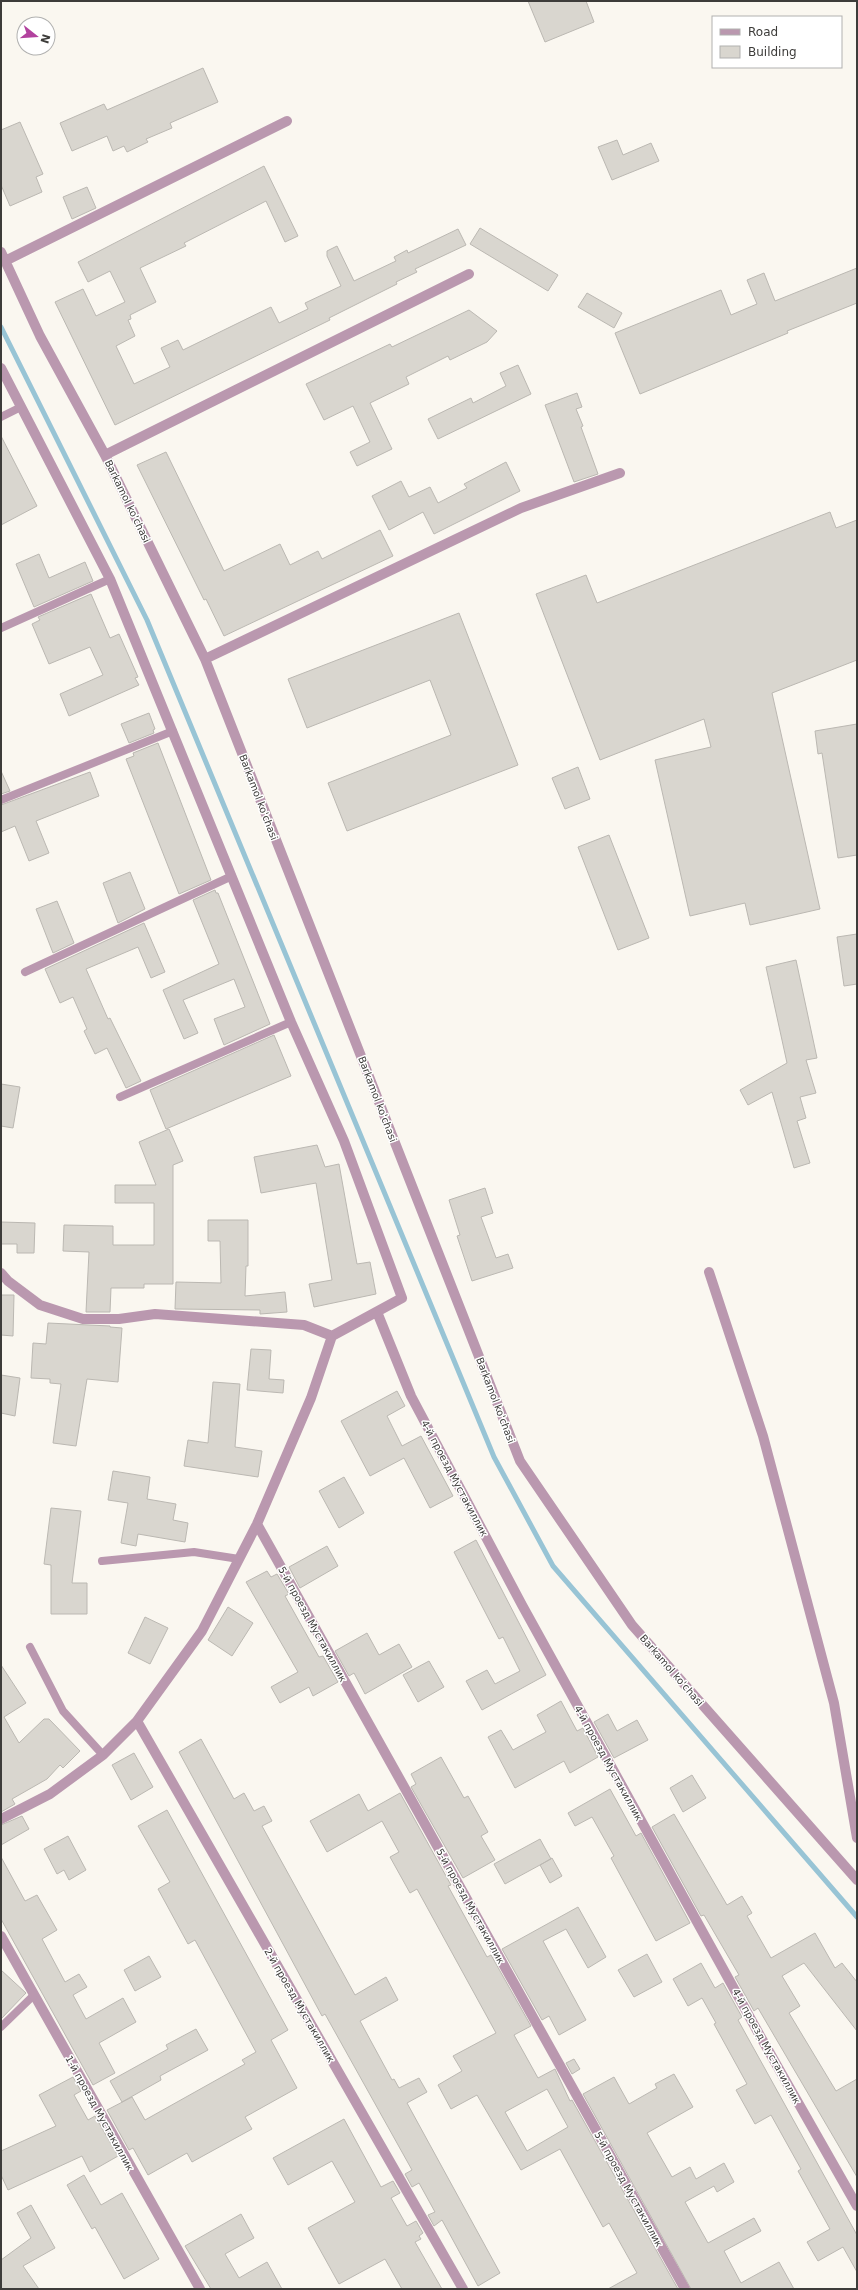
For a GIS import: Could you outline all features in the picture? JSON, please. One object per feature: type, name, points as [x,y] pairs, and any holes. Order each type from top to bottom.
[{"type":"street","points":[[5,261],[288,121]]},
{"type":"street","name":"Barkamol ko'chasi","points":[[1,252],[40,336],[105,455],[205,659],[520,1461],[632,1626],[857,1880]]},
{"type":"street","points":[[105,455],[469,274]]},
{"type":"street","points":[[1,368],[110,579],[291,1022],[344,1141],[402,1298],[332,1336],[311,1398],[257,1524],[202,1631],[137,1721],[103,1755],[50,1794],[1,1819]]},
{"type":"street","points":[[205,659],[521,508],[620,473]]},
{"type":"street","points":[[709,1272],[763,1436],[834,1703],[857,1838]]},
{"type":"street","points":[[1,1273],[8,1281],[40,1305],[83,1319],[119,1319],[155,1314],[304,1325],[332,1336]]},
{"type":"street","name":"4-й проезд Мустакиллик","points":[[377,1312],[411,1396],[522,1606],[756,2028],[857,2206]]},
{"type":"street","name":"5-й проезд Мустакиллик","points":[[257,1524],[686,2289]]},
{"type":"street","name":"2-й проезд Мустакиллик","points":[[137,1721],[463,2289]]},
{"type":"street","name":"1-й проезд Мустакиллик","points":[[1,1936],[200,2289]]},
{"type":"lane","points":[[1,417],[21,407]]},
{"type":"lane","points":[[1,628],[110,579]]},
{"type":"lane","points":[[1,800],[173,731]]},
{"type":"lane","points":[[25,972],[232,876]]},
{"type":"lane","points":[[120,1097],[291,1022]]},
{"type":"lane","points":[[102,1561],[194,1552],[239,1559]]},
{"type":"lane","points":[[30,1647],[63,1710],[103,1755]]},
{"type":"lane","points":[[1,2027],[34,1995]]},
{"type":"building","points":[[528,1],[586,1],[594,22],[545,42]]},
{"type":"building","points":[[203,68],[218,102],[170,123],[172,128],[146,139],[148,142],[127,152],[124,146],[113,151],[107,136],[72,151],[60,123],[104,104],[107,110]]},
{"type":"building","points":[[20,122],[43,174],[36,177],[42,192],[10,206],[1,185],[1,130]]},
{"type":"building","points":[[617,140],[623,155],[651,143],[659,161],[612,180],[598,147]]},
{"type":"building","points":[[264,166],[298,236],[285,242],[266,201],[184,243],[186,246],[140,268],[156,302],[130,315],[131,319],[128,320],[135,336],[116,346],[134,384],[170,367],[161,348],[178,340],[183,350],[271,307],[279,323],[308,309],[305,303],[341,286],[327,256],[327,251],[337,246],[354,281],[396,261],[394,257],[407,250],[408,253],[458,229],[466,245],[415,269],[417,272],[396,282],[397,284],[329,318],[330,320],[115,425],[55,302],[83,289],[96,316],[125,302],[110,271],[88,282],[78,262]]},
{"type":"building","points":[[87,187],[96,208],[72,219],[63,197]]},
{"type":"building","points":[[480,228],[558,275],[548,291],[470,244]]},
{"type":"building","points":[[857,268],[857,303],[787,331],[788,333],[640,394],[615,333],[721,290],[731,315],[757,304],[747,280],[764,273],[775,301]]},
{"type":"building","points":[[587,293],[622,313],[614,328],[578,307]]},
{"type":"building","points":[[469,310],[497,331],[487,342],[450,360],[448,356],[406,377],[409,384],[370,403],[392,449],[357,466],[350,452],[370,442],[353,406],[324,420],[306,384],[390,344],[392,347]]},
{"type":"building","points":[[518,365],[531,394],[438,439],[428,419],[471,398],[473,403],[506,386],[500,373]]},
{"type":"building","points":[[577,393],[582,407],[576,409],[598,474],[574,482],[545,405]]},
{"type":"building","points":[[1,436],[37,506],[1,525]]},
{"type":"building","points":[[166,452],[224,571],[280,544],[290,565],[318,551],[322,559],[380,530],[393,556],[224,636],[206,599],[204,600],[137,465]]},
{"type":"building","points":[[506,462],[520,491],[434,534],[423,512],[389,530],[372,496],[401,481],[409,497],[430,487],[438,503],[467,488],[464,484]]},
{"type":"building","points":[[830,512],[836,528],[857,520],[857,660],[772,693],[820,909],[750,925],[745,903],[690,916],[655,760],[711,747],[704,719],[600,760],[536,594],[586,575],[597,603]]},
{"type":"building","points":[[39,554],[49,578],[85,562],[93,581],[34,607],[16,564]]},
{"type":"building","points":[[91,594],[110,638],[119,634],[138,677],[135,678],[139,685],[69,716],[60,694],[103,675],[90,647],[49,664],[32,624],[40,620],[38,617]]},
{"type":"building","points":[[459,613],[518,765],[347,831],[328,783],[451,735],[430,680],[307,728],[288,679]]},
{"type":"building","points":[[149,713],[155,729],[153,730],[154,733],[129,743],[121,724]]},
{"type":"building","points":[[857,724],[857,855],[838,858],[822,753],[818,754],[815,731]]},
{"type":"building","points":[[158,743],[211,880],[179,894],[126,759],[134,756],[133,753]]},
{"type":"building","points":[[578,767],[590,799],[565,809],[552,778]]},
{"type":"building","points":[[1,771],[10,791],[1,794]]},
{"type":"building","points":[[90,772],[99,796],[36,821],[49,853],[29,861],[15,826],[1,832],[1,805]]},
{"type":"building","points":[[609,835],[649,938],[618,950],[578,847]]},
{"type":"building","points":[[130,872],[145,909],[118,923],[103,883]]},
{"type":"building","points":[[215,890],[216,893],[218,893],[270,1024],[224,1045],[214,1019],[245,1007],[234,979],[183,1000],[198,1033],[184,1039],[163,990],[219,964],[193,900]]},
{"type":"building","points":[[57,901],[74,943],[53,953],[36,909]]},
{"type":"building","points":[[144,923],[165,972],[151,978],[138,947],[86,969],[108,1019],[110,1018],[141,1081],[126,1088],[107,1048],[95,1054],[84,1031],[87,1029],[73,997],[60,1003],[45,969]]},
{"type":"building","points":[[857,934],[857,984],[844,986],[837,937]]},
{"type":"building","points":[[796,960],[817,1058],[806,1060],[816,1093],[800,1097],[806,1118],[797,1121],[810,1163],[794,1168],[772,1092],[748,1105],[740,1090],[787,1063],[766,967]]},
{"type":"building","points":[[274,1035],[291,1076],[166,1129],[150,1090]]},
{"type":"building","points":[[1,1084],[20,1087],[13,1128],[1,1126]]},
{"type":"building","points":[[169,1129],[183,1161],[173,1165],[173,1284],[144,1284],[144,1288],[111,1288],[110,1312],[86,1312],[89,1252],[63,1251],[64,1225],[113,1226],[113,1245],[154,1245],[154,1203],[115,1203],[115,1185],[156,1185],[139,1142]]},
{"type":"building","points":[[317,1145],[325,1167],[339,1164],[357,1264],[370,1262],[376,1294],[314,1307],[309,1284],[332,1280],[316,1183],[261,1193],[254,1157]]},
{"type":"building","points":[[485,1188],[493,1213],[481,1217],[496,1258],[508,1254],[513,1268],[472,1281],[457,1236],[460,1235],[449,1200]]},
{"type":"building","points":[[208,1220],[248,1220],[248,1266],[246,1266],[245,1296],[285,1292],[287,1312],[260,1314],[260,1310],[175,1309],[176,1282],[221,1283],[220,1241],[208,1241]]},
{"type":"building","points":[[1,1222],[35,1223],[34,1253],[17,1253],[17,1244],[1,1244]]},
{"type":"building","points":[[1,1295],[14,1295],[13,1336],[1,1335]]},
{"type":"building","points":[[48,1323],[122,1328],[118,1382],[87,1379],[76,1446],[53,1443],[61,1384],[50,1383],[50,1379],[31,1378],[33,1343],[46,1344]]},
{"type":"building","points":[[251,1349],[271,1350],[269,1379],[284,1380],[283,1393],[247,1390]]},
{"type":"building","points":[[1,1375],[20,1378],[15,1416],[1,1413]]},
{"type":"building","points":[[213,1382],[240,1384],[235,1447],[262,1451],[258,1477],[184,1466],[188,1440],[208,1443]]},
{"type":"building","points":[[397,1391],[405,1406],[387,1416],[402,1446],[421,1436],[453,1496],[430,1508],[404,1458],[370,1476],[341,1421]]},
{"type":"building","points":[[113,1471],[150,1477],[147,1499],[176,1504],[173,1520],[188,1523],[185,1542],[138,1534],[136,1546],[121,1543],[128,1503],[108,1500]]},
{"type":"building","points":[[344,1477],[364,1513],[339,1528],[319,1491]]},
{"type":"building","points":[[51,1508],[81,1511],[72,1583],[87,1583],[87,1614],[51,1614],[51,1565],[44,1564]]},
{"type":"building","points":[[476,1540],[546,1675],[482,1710],[466,1681],[487,1670],[495,1684],[520,1671],[503,1637],[499,1639],[454,1552]]},
{"type":"building","points":[[327,1546],[338,1566],[300,1588],[289,1567]]},
{"type":"building","points":[[267,1571],[271,1577],[277,1574],[289,1594],[285,1596],[319,1657],[323,1656],[338,1682],[313,1696],[309,1687],[280,1703],[271,1687],[298,1672],[246,1582]]},
{"type":"building","points":[[228,1607],[253,1623],[232,1656],[208,1640]]},
{"type":"building","points":[[145,1617],[168,1628],[150,1664],[128,1653]]},
{"type":"building","points":[[367,1633],[379,1655],[399,1644],[412,1667],[365,1694],[354,1673],[349,1676],[335,1651]]},
{"type":"building","points":[[429,1661],[444,1687],[418,1702],[403,1675]]},
{"type":"building","points":[[1,1665],[26,1703],[4,1717],[19,1743],[44,1719],[49,1719],[80,1751],[63,1768],[60,1765],[47,1779],[12,1799],[15,1804],[1,1812]]},
{"type":"building","points":[[561,1701],[577,1731],[583,1728],[598,1757],[570,1773],[564,1761],[515,1788],[488,1737],[501,1730],[513,1750],[546,1732],[537,1715]]},
{"type":"building","points":[[608,1714],[617,1731],[637,1720],[648,1740],[614,1758],[594,1722]]},
{"type":"building","points":[[201,1739],[234,1799],[244,1793],[254,1811],[264,1806],[272,1821],[262,1826],[355,1995],[386,1977],[398,2000],[360,2021],[392,2080],[394,2079],[399,2088],[419,2078],[427,2092],[407,2103],[500,2273],[478,2286],[442,2220],[434,2226],[428,2215],[435,2212],[419,2183],[412,2187],[405,2174],[412,2170],[325,2014],[322,2016],[179,1752]]},
{"type":"building","points":[[134,1753],[153,1787],[131,1800],[112,1765]]},
{"type":"building","points":[[441,1757],[464,1798],[468,1796],[488,1832],[481,1836],[495,1860],[463,1878],[411,1787],[416,1784],[411,1774]]},
{"type":"building","points":[[692,1775],[706,1798],[683,1812],[670,1788]]},
{"type":"building","points":[[610,1789],[636,1836],[641,1833],[690,1923],[656,1941],[611,1858],[614,1856],[592,1817],[575,1826],[568,1813]]},
{"type":"building","points":[[400,1793],[451,1885],[448,1886],[487,1957],[491,1955],[531,2026],[514,2035],[538,2078],[555,2069],[570,2101],[572,2100],[678,2289],[608,2289],[637,2273],[609,2223],[603,2227],[560,2149],[521,2170],[477,2095],[451,2109],[438,2085],[462,2071],[453,2056],[496,2033],[417,1889],[410,1893],[390,1857],[399,1852],[382,1821],[327,1852],[310,1821],[359,1794],[368,1811]],"holes":[[[547,2089],[568,2127],[527,2151],[505,2112]]]},
{"type":"building","points":[[167,1810],[288,2030],[271,2040],[297,2088],[245,2117],[252,2129],[192,2162],[187,2153],[148,2175],[133,2148],[129,2150],[107,2110],[132,2097],[145,2120],[245,2064],[242,2060],[256,2052],[195,1940],[188,1944],[158,1889],[170,1882],[138,1826]]},
{"type":"building","points":[[674,1814],[727,1905],[742,1896],[752,1913],[747,1916],[771,1958],[815,1933],[835,1968],[842,1963],[857,1982],[857,2031],[804,1963],[782,1976],[800,2006],[789,2013],[836,2091],[857,2079],[857,2177],[758,2008],[754,2011],[735,1977],[739,1975],[704,1915],[701,1916],[652,1827]]},
{"type":"building","points":[[22,1816],[29,1829],[1,1845],[1,1825]]},
{"type":"building","points":[[68,1836],[86,1870],[69,1880],[64,1870],[57,1874],[44,1849]]},
{"type":"building","points":[[540,1839],[551,1859],[505,1884],[494,1864]]},
{"type":"building","points":[[1,1857],[25,1901],[37,1895],[57,1930],[42,1939],[65,1982],[79,1974],[87,1987],[73,1995],[86,2019],[123,1998],[136,2022],[99,2043],[115,2073],[93,2085],[1,1919]]},
{"type":"building","points":[[552,1858],[562,1876],[550,1883],[540,1865]]},
{"type":"building","points":[[578,1907],[606,1957],[588,1968],[566,1929],[543,1941],[586,2020],[559,2035],[549,2016],[542,2020],[502,1949]]},
{"type":"building","points":[[647,1954],[662,1982],[634,1997],[618,1970]]},
{"type":"building","points":[[149,1956],[161,1977],[135,1991],[124,1970]]},
{"type":"building","points":[[701,1963],[715,1988],[723,1983],[742,2017],[738,2020],[857,2235],[857,2272],[843,2247],[818,2261],[807,2242],[830,2229],[798,2171],[801,2169],[771,2115],[755,2124],[736,2090],[747,2084],[714,2024],[716,2023],[702,1998],[688,2006],[673,1979]]},
{"type":"building","points":[[1,1970],[26,1993],[1,2019]]},
{"type":"building","points":[[196,2029],[208,2050],[160,2076],[161,2080],[122,2102],[110,2081],[168,2049],[166,2045]]},
{"type":"building","points":[[574,2059],[580,2069],[572,2074],[566,2063]]},
{"type":"building","points":[[674,2074],[693,2107],[647,2133],[672,2177],[690,2167],[696,2179],[724,2163],[734,2182],[717,2192],[714,2186],[685,2202],[708,2243],[754,2218],[761,2231],[724,2251],[741,2283],[779,2262],[794,2289],[691,2289],[583,2094],[614,2077],[629,2104],[657,2088],[655,2084]]},
{"type":"building","points":[[73,2077],[81,2091],[74,2095],[88,2120],[95,2116],[118,2156],[90,2172],[82,2156],[8,2190],[1,2175],[1,2151],[56,2126],[39,2095]]},
{"type":"building","points":[[344,2119],[381,2187],[393,2181],[400,2193],[391,2198],[407,2226],[416,2221],[423,2233],[419,2236],[421,2239],[415,2242],[442,2289],[402,2289],[385,2259],[339,2284],[308,2228],[355,2202],[332,2161],[288,2185],[273,2158]]},
{"type":"building","points":[[84,2175],[101,2205],[122,2193],[159,2259],[124,2279],[95,2227],[92,2229],[67,2185]]},
{"type":"building","points":[[31,2205],[55,2248],[23,2266],[39,2289],[1,2289],[1,2260],[31,2238],[17,2213]]},
{"type":"building","points":[[241,2214],[254,2238],[225,2254],[239,2278],[267,2262],[282,2289],[211,2289],[185,2246]]},
{"type":"waterway","points":[[1,327],[147,620],[494,1457],[553,1566],[857,1917]]}]
